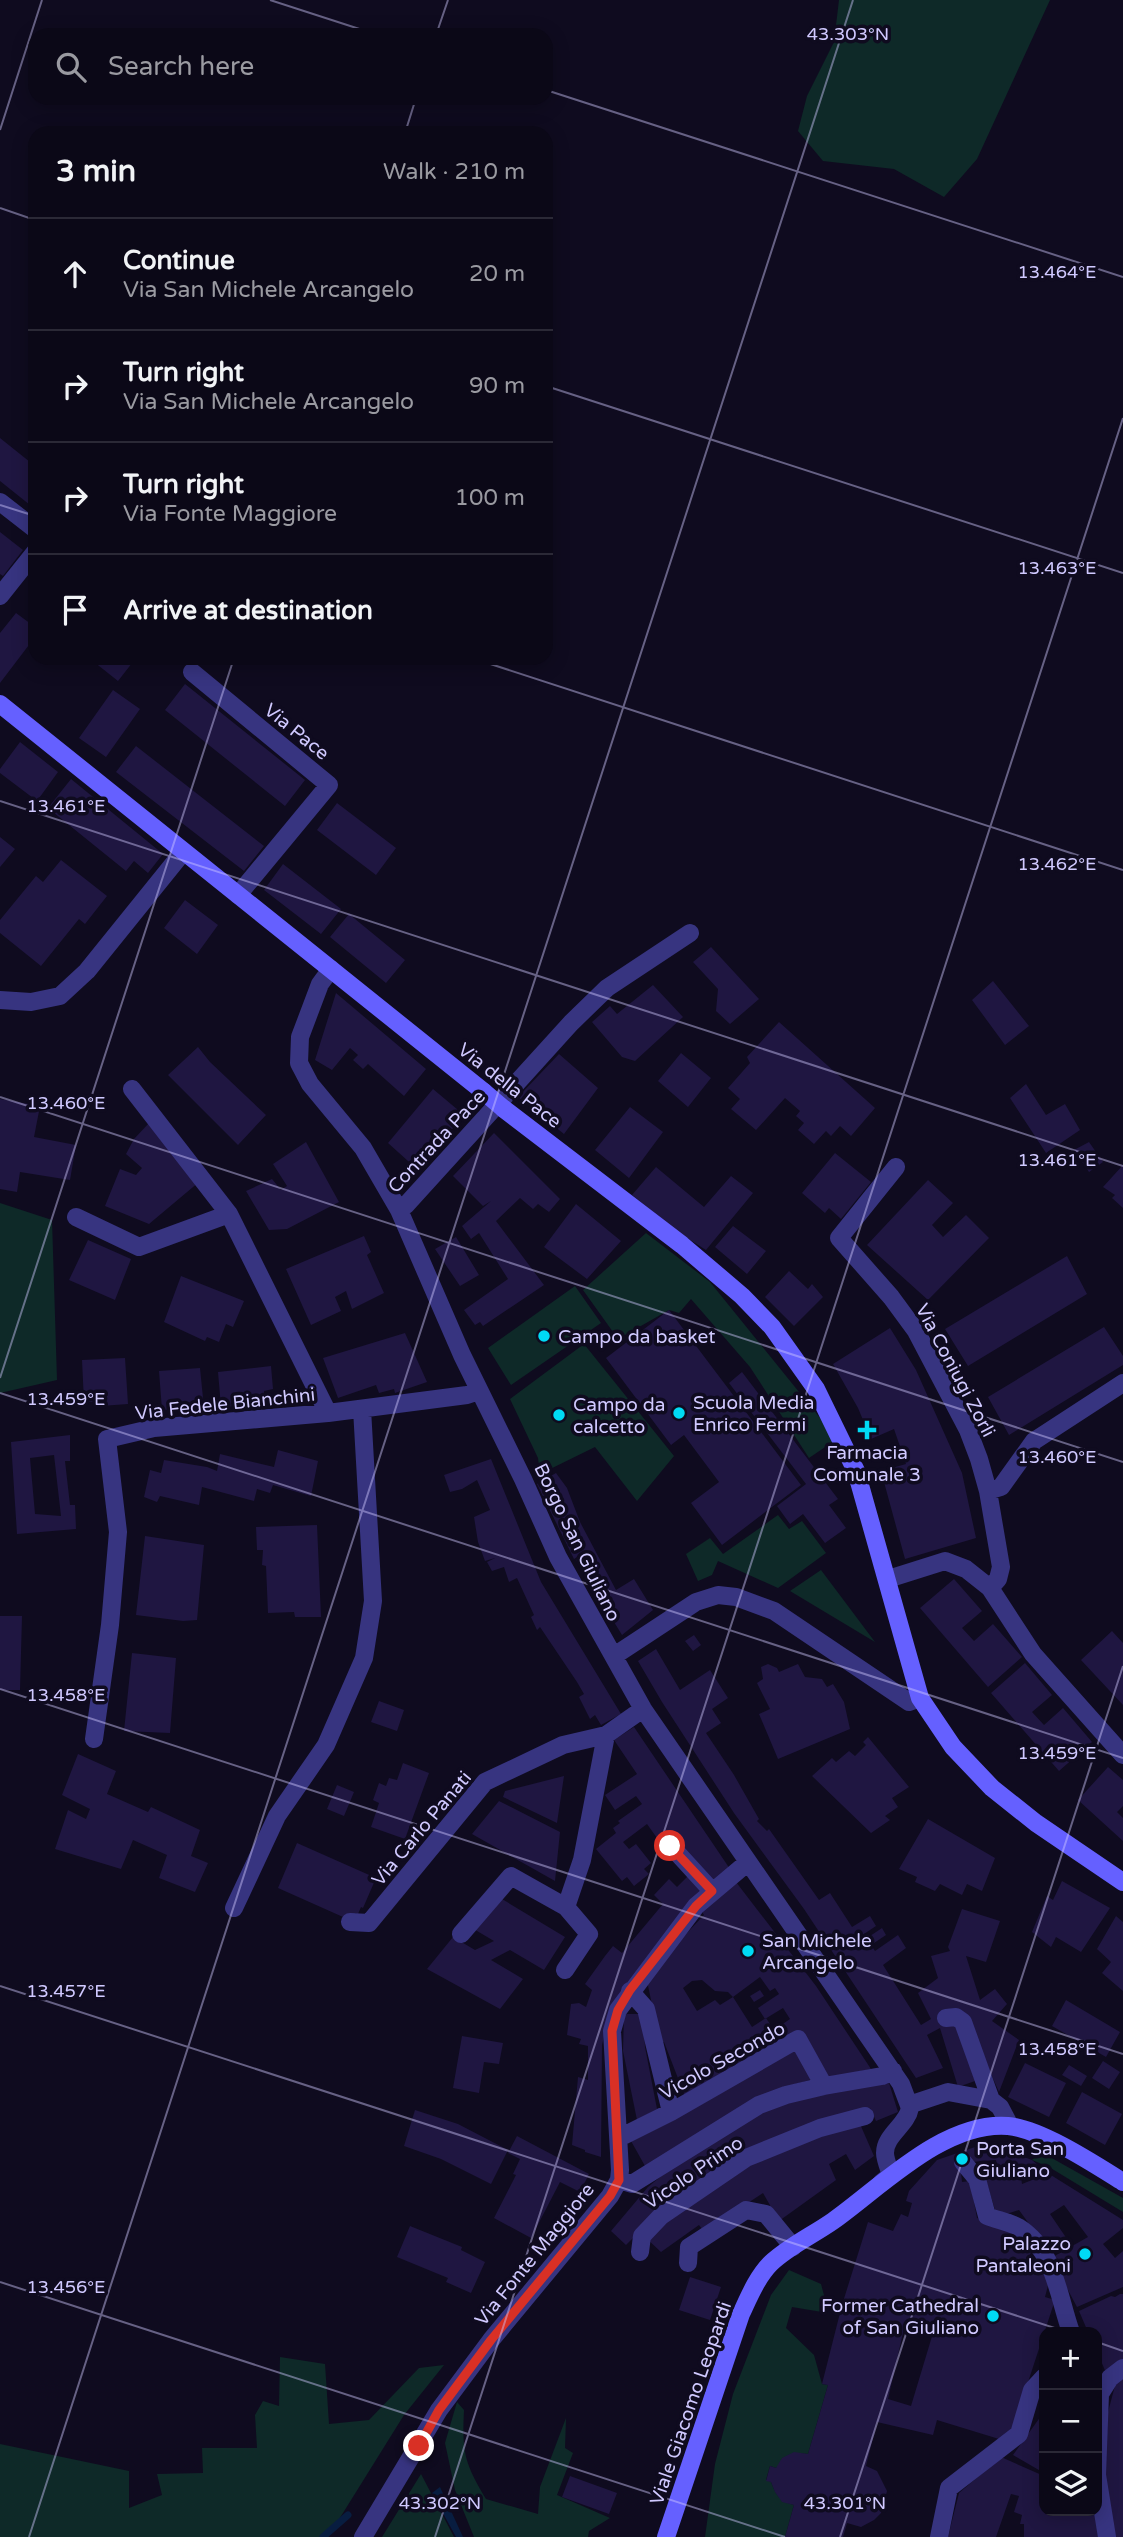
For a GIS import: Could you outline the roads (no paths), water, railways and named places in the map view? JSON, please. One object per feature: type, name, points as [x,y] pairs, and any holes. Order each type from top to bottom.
[{"type":"main road","name":"Via della Pace","points":[[0,704],[504,1109],[682,1245],[742,1296],[772,1327],[816,1389],[856,1471],[920,1698],[953,1747],[992,1788],[1036,1823],[1123,1882]]},
{"type":"main road","name":"Viale Giacomo Leopardi","points":[[666,2537],[741,2314],[756,2283],[770,2264],[835,2219],[891,2175],[955,2136],[975,2129],[1010,2126]]},
{"type":"main road","points":[[1010,2126],[1043,2137],[1123,2182]]},
{"type":"street","points":[[0,502],[28,523]]},
{"type":"street","points":[[0,596],[28,561]]},
{"type":"street","name":"Via Pace","points":[[192,672],[329,785],[237,895]]},
{"type":"street","points":[[0,1000],[31,1002],[60,996],[88,971],[183,852]]},
{"type":"street","name":"Contrada Pace","points":[[399,1210],[407,1205],[571,1023],[607,988],[690,933]]},
{"type":"street","name":"Borgo San Giuliano","points":[[331,969],[320,984],[300,1037],[299,1063],[310,1084],[363,1148],[399,1210],[461,1355],[523,1479],[558,1557],[643,1709],[901,2084],[910,2106]]},
{"type":"street","points":[[132,1089],[229,1214],[328,1413]]},
{"type":"street","name":"Via Coniugi Zorli","points":[[896,1167],[839,1238],[891,1297],[916,1331],[968,1430],[988,1491],[1001,1567],[998,1579],[990,1588]]},
{"type":"street","points":[[76,1217],[139,1247],[229,1214]]},
{"type":"street","points":[[988,1491],[1001,1488],[1034,1441],[1123,1383]]},
{"type":"street","name":"Via Fedele Bianchini","points":[[94,1739],[110,1625],[118,1532],[107,1439],[154,1429],[328,1413],[467,1395],[479,1391]]},
{"type":"street","points":[[234,1908],[277,1815],[326,1745],[364,1658],[373,1601],[362,1409]]},
{"type":"street","points":[[888,1579],[946,1561],[966,1569],[990,1588],[1033,1654],[1123,1755]]},
{"type":"street","points":[[614,1656],[696,1602],[718,1595],[736,1597],[774,1611],[909,1702],[920,1698]]},
{"type":"street","name":"Via Carlo Panati","points":[[350,1922],[369,1923],[485,1782],[564,1745],[606,1735],[643,1709]]},
{"type":"street","points":[[566,1907],[582,1860],[606,1735]]},
{"type":"street","points":[[670,1846],[712,1891]]},
{"type":"street","points":[[619,2180],[612,2031],[618,2010],[630,1990],[696,1906],[747,1863]]},
{"type":"street","points":[[461,1934],[511,1876],[566,1907],[589,1934],[565,1970]]},
{"type":"street","points":[[630,1990],[646,2009],[671,2112]]},
{"type":"street","points":[[946,2018],[956,2017],[963,2022],[991,2100],[1000,2108],[1010,2126]]},
{"type":"street","name":"Vicolo Secondo","points":[[619,2138],[671,2112],[798,2039],[824,2086]]},
{"type":"street","name":"Via Fonte Maggiore","points":[[363,2537],[439,2410],[491,2340],[610,2196],[619,2180],[632,2184],[759,2105],[786,2095],[882,2076],[892,2071]]},
{"type":"street","points":[[891,2175],[885,2154],[888,2141],[904,2124],[910,2106],[948,2092],[991,2100]]},
{"type":"street","name":"Vicolo Primo","points":[[640,2252],[642,2236],[661,2216],[746,2158],[820,2128],[866,2116]]},
{"type":"street","points":[[963,2162],[977,2179],[987,2216],[1018,2227],[1037,2244],[1054,2270],[1070,2327]]},
{"type":"street","points":[[688,2263],[689,2247],[746,2210],[766,2214],[793,2247]]},
{"type":"street","points":[[1102,2387],[1123,2368]]},
{"type":"street","points":[[939,2537],[949,2488],[1019,2434],[1032,2389],[1039,2382]]},
{"type":"street","points":[[1098,2453],[1097,2476],[1107,2537]]},
{"type":"water","points":[[440,2487],[463,2537],[456,2537],[432,2493]]},
{"type":"waterway","points":[[323,2537],[348,2515]]},
{"type":"place","name":"Campo da basket","points":[[544,1336]]},
{"type":"place","name":"Scuola Media Enrico Fermi","points":[[679,1413]]},
{"type":"place","name":"Campo da calcetto","points":[[559,1415]]},
{"type":"place","name":"Farmacia Comunale 3","points":[[867,1430]]},
{"type":"place","name":"San Michele Arcangelo","points":[[748,1951]]},
{"type":"place","name":"Porta San Giuliano","points":[[962,2159]]},
{"type":"place","name":"Palazzo Pantaleoni","points":[[1085,2254]]},
{"type":"place","name":"Former Cathedral of San Giuliano","points":[[993,2316]]}]
